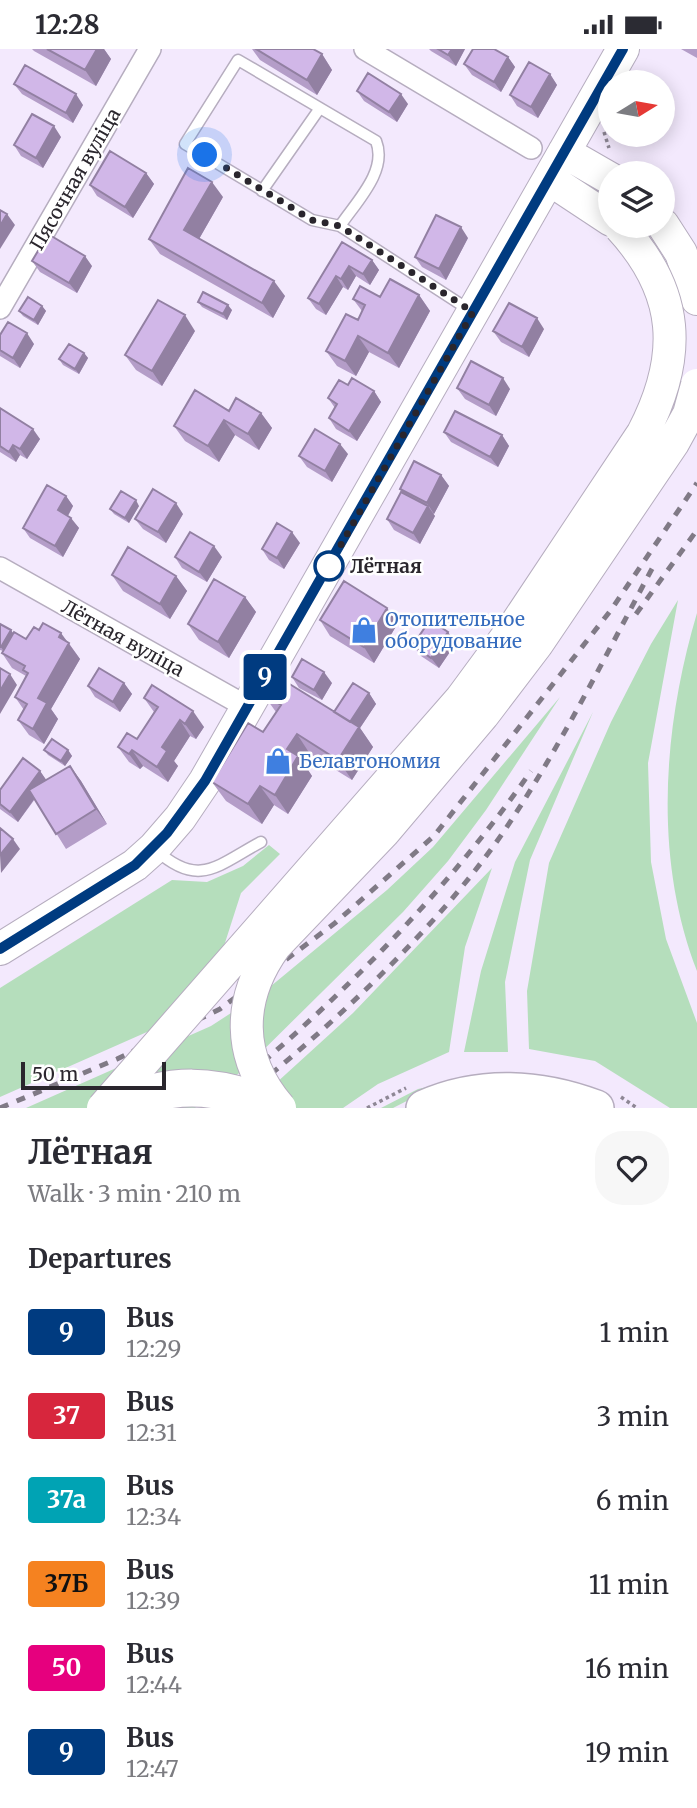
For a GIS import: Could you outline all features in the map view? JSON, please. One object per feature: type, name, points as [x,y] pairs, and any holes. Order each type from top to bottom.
[{"type":"highway","points":[[109,1108],[142,1093],[190,1086],[238,1092],[278,1108]]},
{"type":"main road","points":[[0,949],[107,883],[154,848],[205,781],[623,49]]},
{"type":"main road","points":[[564,152],[598,162]]},
{"type":"main road","points":[[549,179],[598,211]]},
{"type":"main road","points":[[103,1108],[299,883],[365,813],[461,699],[514,627],[642,433],[659,402],[667,374],[670,339],[657,277],[643,253],[630,238]]},
{"type":"main road","points":[[671,238],[681,253],[697,299]]},
{"type":"main road","points":[[278,1108],[257,1072],[249,1048],[249,995],[258,970],[275,946],[439,770],[537,644],[673,443],[689,414],[697,385]]},
{"type":"main road","points":[[424,1108],[458,1095],[491,1090],[562,1095],[596,1108]]},
{"type":"street","name":"Пясочная вуліца","points":[[0,308],[150,49]]},
{"type":"street","points":[[365,49],[531,148]]},
{"type":"street","name":"Лётная вуліца","points":[[0,569],[247,707]]},
{"type":"lane","points":[[340,226],[379,167],[381,153],[376,141],[238,60],[186,143],[312,220],[340,226],[473,312]]},
{"type":"lane","points":[[262,191],[320,108]]},
{"type":"lane","points":[[154,848],[172,865],[192,873],[219,865],[261,842]]},
{"type":"green space","points":[[678,600],[648,763],[651,862],[666,939],[697,1023],[697,1108],[670,1108],[595,1061],[529,1049],[527,991],[549,863],[611,722],[651,644]]},
{"type":"green space","points":[[697,613],[697,971],[683,928],[674,883],[668,792],[676,701]]},
{"type":"green space","points":[[560,697],[486,810],[448,861],[403,912],[243,1070],[195,1108],[26,1108],[211,1026],[265,991],[387,890],[433,847]]},
{"type":"green space","points":[[593,712],[530,860],[505,982],[508,1052],[464,1052],[481,971],[515,862]]},
{"type":"green space","points":[[269,845],[280,854],[241,893],[223,949],[156,1028],[0,1097],[0,988],[172,880],[207,882],[243,866]]},
{"type":"green space","points":[[492,868],[465,947],[449,1052],[378,1084],[343,1108],[296,1108],[275,1084],[353,1013]]},
{"type":"green space","points":[[440,1084],[393,1108],[381,1108],[418,1089]]},
{"type":"building","points":[[47,49],[97,49],[85,70]]},
{"type":"building","points":[[256,49],[313,49],[322,54],[307,80]]},
{"type":"building","points":[[438,49],[452,49],[448,55]]},
{"type":"building","points":[[473,49],[494,49],[508,57],[494,82],[464,64]]},
{"type":"building","points":[[529,62],[550,74],[531,107],[510,95]]},
{"type":"building","points":[[25,65],[76,94],[66,113],[14,84]]},
{"type":"building","points":[[368,73],[401,94],[389,112],[357,91]]},
{"type":"building","points":[[32,114],[54,126],[36,158],[14,145]]},
{"type":"building","points":[[110,151],[146,173],[125,207],[90,185]]},
{"type":"building","points":[[188,168],[212,182],[184,230],[274,281],[262,303],[149,239]]},
{"type":"building","points":[[0,210],[7,214],[0,226]]},
{"type":"building","points":[[436,215],[461,227],[439,269],[415,257]]},
{"type":"building","points":[[48,234],[85,256],[69,283],[32,261]]},
{"type":"building","points":[[342,242],[372,260],[363,274],[349,266],[341,279],[336,276],[319,304],[308,298]]},
{"type":"building","points":[[390,279],[419,295],[388,353],[358,336],[345,361],[326,351],[346,314],[358,320],[365,305],[353,299],[360,286],[380,297]]},
{"type":"building","points":[[203,292],[228,305],[223,314],[198,302]]},
{"type":"building","points":[[28,297],[42,306],[34,320],[19,311]]},
{"type":"building","points":[[158,300],[185,315],[152,371],[125,355]]},
{"type":"building","points":[[509,303],[537,318],[522,347],[493,331]]},
{"type":"building","points":[[8,322],[27,333],[13,358],[0,350],[0,335]]},
{"type":"building","points":[[69,344],[84,353],[75,369],[59,359]]},
{"type":"building","points":[[471,361],[503,378],[489,405],[457,388]]},
{"type":"building","points":[[352,378],[374,391],[349,431],[329,418],[337,404],[328,398],[339,380],[348,385]]},
{"type":"building","points":[[195,390],[229,411],[236,398],[261,413],[248,434],[224,420],[208,446],[174,426]]},
{"type":"building","points":[[0,408],[33,429],[20,449],[13,445],[9,452],[0,446]]},
{"type":"building","points":[[455,411],[502,435],[490,457],[444,432]]},
{"type":"building","points":[[315,429],[340,444],[325,471],[299,456]]},
{"type":"building","points":[[414,461],[441,475],[427,503],[400,489]]},
{"type":"building","points":[[47,485],[66,496],[58,510],[71,518],[55,546],[23,528]]},
{"type":"building","points":[[153,489],[176,503],[158,532],[135,519]]},
{"type":"building","points":[[121,491],[136,500],[125,518],[110,509]]},
{"type":"building","points":[[401,492],[428,506],[413,533],[387,519]]},
{"type":"building","points":[[277,523],[292,532],[277,558],[262,549]]},
{"type":"building","points":[[190,532],[214,546],[199,572],[175,557]]},
{"type":"building","points":[[128,547],[176,576],[160,604],[112,575]]},
{"type":"building","points":[[214,579],[245,597],[218,642],[188,624]]},
{"type":"building","points":[[344,581],[387,608],[364,647],[320,620]]},
{"type":"building","points":[[430,620],[448,632],[431,658],[413,645]]},
{"type":"building","points":[[43,623],[61,633],[59,637],[69,643],[38,698],[47,703],[33,729],[18,720],[27,704],[15,697],[28,673],[23,670],[25,666],[2,653],[14,632],[26,639],[34,627],[39,630]]},
{"type":"building","points":[[0,624],[11,630],[1,647],[0,647]]},
{"type":"building","points":[[302,659],[324,672],[314,690],[292,677]]},
{"type":"building","points":[[0,668],[10,674],[0,691]]},
{"type":"building","points":[[99,668],[124,683],[113,702],[88,686]]},
{"type":"building","points":[[275,675],[359,727],[338,760],[297,734],[287,749],[298,756],[275,795],[260,786],[248,804],[212,782],[248,723],[263,732],[281,705],[263,694]]},
{"type":"building","points":[[353,683],[369,693],[350,722],[334,712]]},
{"type":"building","points":[[152,685],[193,711],[185,724],[180,720],[162,747],[167,751],[157,767],[132,750],[129,754],[118,747],[127,733],[137,739],[158,707],[144,698]]},
{"type":"building","points":[[52,739],[68,750],[61,761],[44,750]]},
{"type":"building","points":[[23,758],[40,771],[10,812],[0,804],[0,790]]},
{"type":"building","points":[[70,766],[96,809],[56,834],[29,790]]},
{"type":"building","points":[[0,828],[13,839],[0,855]]},
{"type":"railway","points":[[0,1108],[117,1059],[220,1009],[335,923],[434,836],[611,610],[697,483]]},
{"type":"railway","points":[[636,614],[697,530]]},
{"type":"railway","points":[[229,1108],[305,1045],[383,973],[487,856],[551,755],[654,565]]},
{"type":"railway","points":[[208,1108],[297,1032],[381,951],[460,864],[531,771]]},
{"type":"bus line","name":"9","points":[[0,949],[135,865],[180,818],[205,781],[284,646],[623,49]]},
{"type":"place","name":"Лётная","points":[[329,566]]},
{"type":"place","name":"Отопительное оборудование","points":[[364,630]]},
{"type":"place","name":"Белавтономия","points":[[278,761]]},
{"type":"route","points":[[205,155],[312,220],[340,226],[473,312],[329,566]]}]
